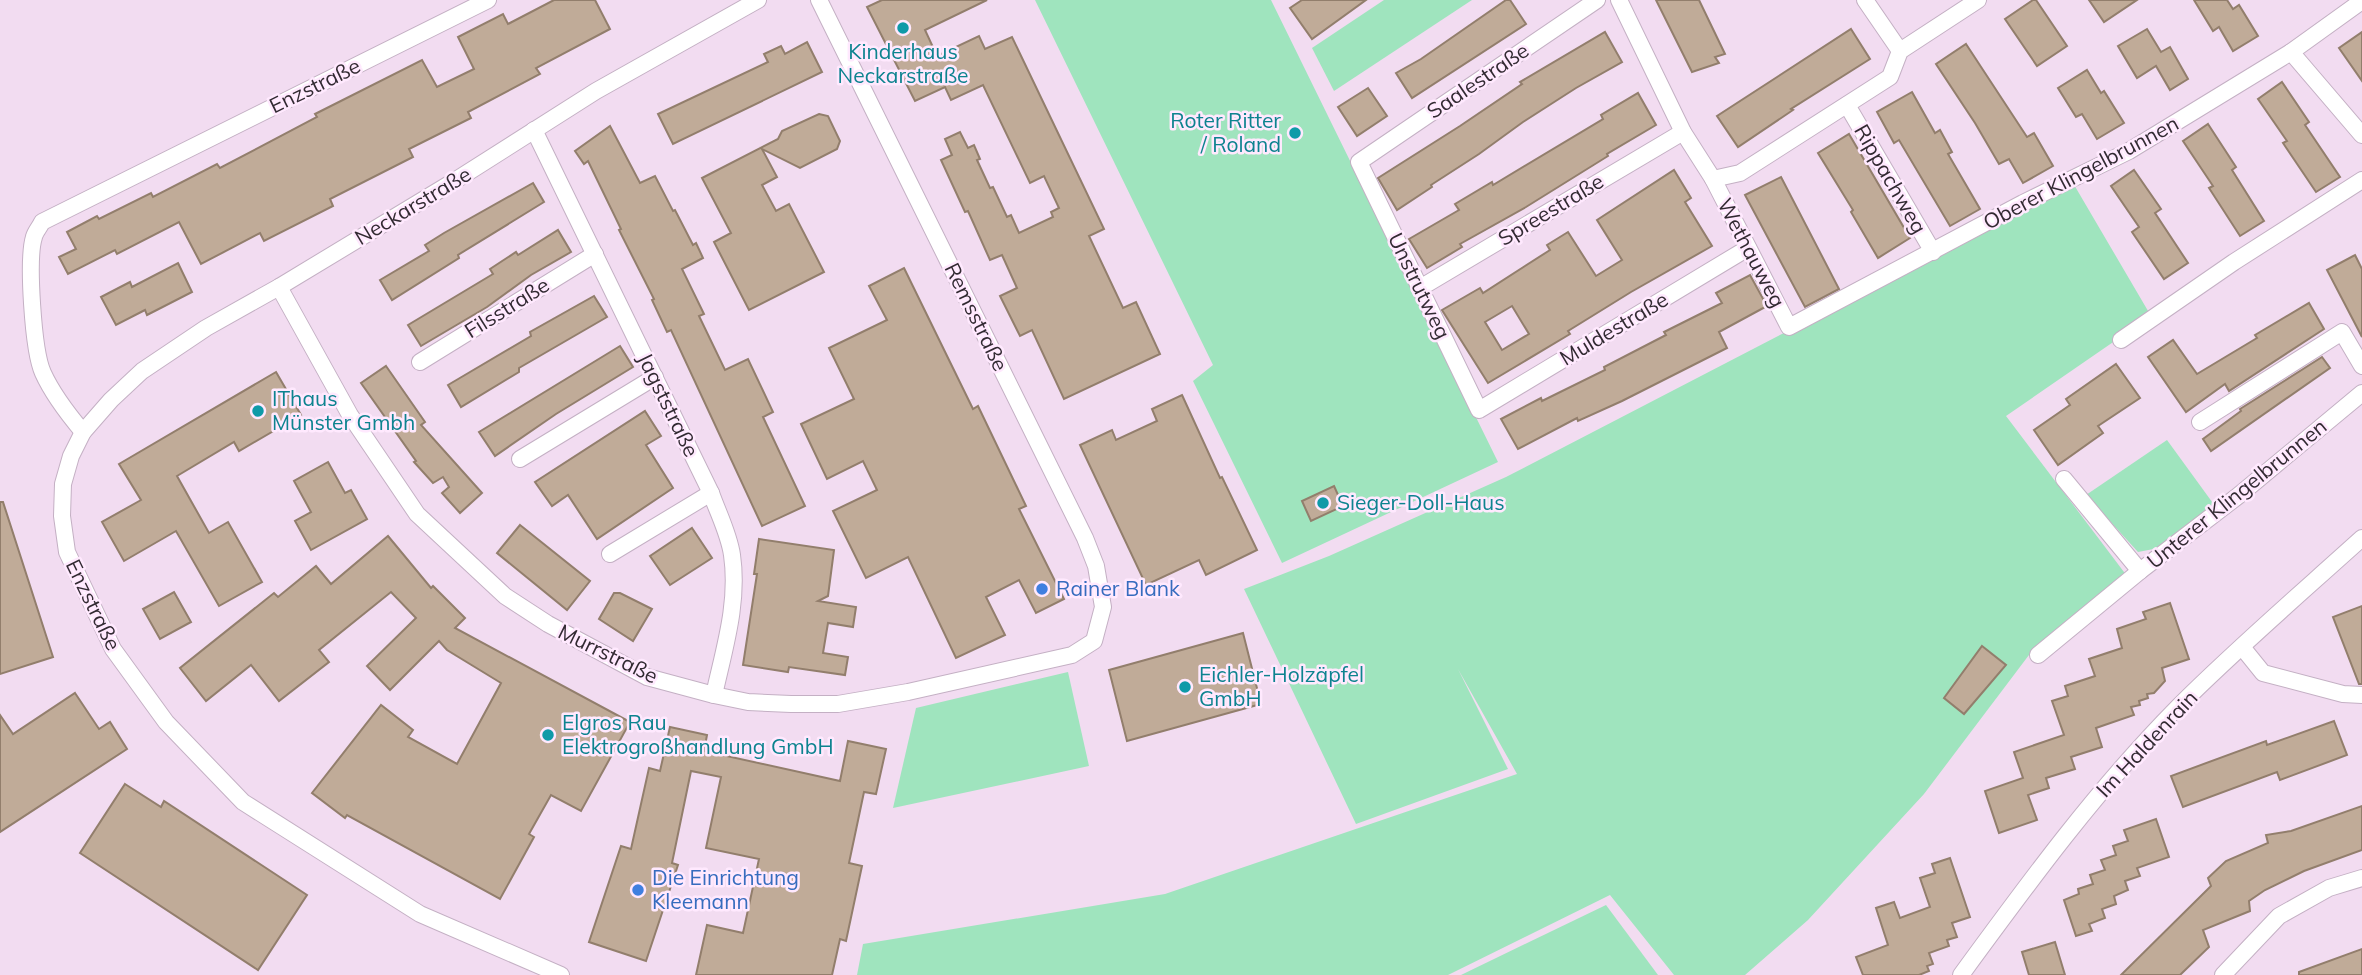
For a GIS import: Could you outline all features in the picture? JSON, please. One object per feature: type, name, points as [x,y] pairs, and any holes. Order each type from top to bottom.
[{"type":"street","name":"Enzstraße","points":[[488,0],[42,222],[34,237],[33,331],[41,370],[60,404],[83,432],[71,456],[63,484],[62,516],[67,552],[113,649],[166,722],[243,802],[420,914],[561,975]]},
{"type":"street","name":"Neckarstraße","points":[[83,432],[111,400],[142,371],[206,328],[279,287],[619,78],[758,0]]},
{"type":"street","name":"Remsstraße","points":[[819,0],[1084,538],[1096,566],[1103,607],[1094,641]]},
{"type":"street","name":"Saalestraße","points":[[1359,162],[1597,0]]},
{"type":"street","name":"Wethauweg","points":[[1619,0],[1683,132],[1713,180],[1789,327]]},
{"type":"street","points":[[1865,0],[1900,51]]},
{"type":"street","points":[[1713,180],[1740,173],[1889,77],[1900,51],[1978,0]]},
{"type":"street","name":"Oberer Klingelbrunnen","points":[[1789,327],[2023,203],[2129,151],[2291,52],[2362,1]]},
{"type":"street","points":[[2291,52],[2362,135]]},
{"type":"street","name":"Rippachweg","points":[[1847,105],[1933,252]]},
{"type":"street","name":"Jagststraße","points":[[534,130],[711,493],[732,552],[735,588],[714,695]]},
{"type":"street","name":"Spreestraße","points":[[1420,288],[1683,132]]},
{"type":"street","name":"Unstrutweg","points":[[1359,162],[1479,410]]},
{"type":"street","points":[[2121,340],[2234,262],[2362,180]]},
{"type":"street","name":"Muldestraße","points":[[1479,410],[1748,248]]},
{"type":"street","name":"Filsstraße","points":[[420,362],[595,254]]},
{"type":"street","name":"Murrstraße","points":[[279,287],[350,415],[417,514],[505,596],[548,624],[647,677],[748,702],[838,704],[908,692],[1072,655],[1094,641]]},
{"type":"street","points":[[2200,422],[2342,332],[2362,366]]},
{"type":"street","points":[[520,459],[654,377]]},
{"type":"street","name":"Unterer Klingelbrunnen","points":[[2064,479],[2140,571],[2238,496],[2362,393]]},
{"type":"street","points":[[610,554],[711,493]]},
{"type":"street","name":"Im Haldenrain","points":[[1961,975],[2034,875],[2106,787],[2178,708],[2362,538]]},
{"type":"street","points":[[2038,655],[2140,571]]},
{"type":"street","points":[[2242,647],[2263,673],[2343,694],[2362,695]]},
{"type":"street","points":[[2223,975],[2279,916],[2329,888],[2362,878]]},
{"type":"green space","points":[[1035,0],[1271,0],[1498,462],[1282,563],[1193,381],[1213,365]]},
{"type":"green space","points":[[1384,0],[1472,0],[1334,91],[1312,48]]},
{"type":"green space","points":[[2073,183],[2151,316],[2006,416],[2127,576],[2032,651],[1924,794],[1808,920],[1745,975],[1674,975],[1610,895],[1448,975],[857,975],[863,944],[1165,894],[1517,774],[1458,669],[1508,769],[1356,824],[1244,589],[1329,556],[1506,477]]},
{"type":"green space","points":[[2167,440],[2215,506],[2164,547],[2138,552],[2086,495]]},
{"type":"green space","points":[[1068,672],[1089,766],[893,808],[916,708]]},
{"type":"green space","points":[[1606,905],[1658,975],[1461,975]]},
{"type":"building","points":[[554,0],[595,0],[610,29],[536,68],[540,74],[468,112],[471,118],[409,149],[413,157],[330,199],[333,206],[264,241],[260,233],[201,264],[179,222],[117,254],[115,250],[68,274],[59,257],[76,249],[67,232],[151,193],[153,197],[217,164],[220,168],[317,117],[315,114],[422,60],[437,87],[474,69],[458,37],[503,14],[508,24]]},
{"type":"building","points":[[882,0],[987,0],[925,30],[937,56],[979,36],[985,49],[1012,37],[1104,229],[1089,236],[1123,308],[1136,302],[1160,354],[1064,399],[1032,330],[1020,336],[1000,296],[1017,288],[1002,255],[990,260],[968,211],[965,212],[941,160],[952,155],[945,139],[960,132],[968,148],[974,145],[980,159],[977,160],[990,188],[993,187],[1007,217],[1011,215],[1019,233],[1053,217],[1051,212],[1059,208],[1044,176],[1030,183],[983,85],[951,100],[945,87],[915,101],[867,7]]},
{"type":"building","points":[[1302,0],[1366,0],[1312,39],[1290,8]]},
{"type":"building","points":[[1506,0],[1510,0],[1526,24],[1412,98],[1396,73],[1421,59]]},
{"type":"building","points":[[1656,0],[1699,0],[1725,54],[1715,57],[1719,63],[1692,72]]},
{"type":"building","points":[[2036,0],[2067,46],[2037,66],[2005,19]]},
{"type":"building","points":[[2089,0],[2137,0],[2104,22]]},
{"type":"building","points":[[2194,0],[2227,0],[2233,9],[2239,5],[2258,36],[2233,51],[2219,27],[2213,31]]},
{"type":"building","points":[[1851,29],[1870,59],[1791,109],[1793,110],[1738,147],[1717,116]]},
{"type":"building","points":[[2147,29],[2161,52],[2170,47],[2188,79],[2170,90],[2156,66],[2137,78],[2118,46]]},
{"type":"building","points":[[1605,32],[1622,62],[1523,122],[1397,210],[1378,178],[1460,126],[1522,84],[1520,82]]},
{"type":"building","points":[[2362,32],[2362,81],[2339,48]]},
{"type":"building","points":[[807,42],[822,72],[673,144],[658,114],[768,62],[764,54],[781,46],[785,54]]},
{"type":"building","points":[[1966,44],[2027,137],[2034,133],[2053,166],[2023,183],[2009,159],[1999,164],[1936,64]]},
{"type":"building","points":[[2087,70],[2124,123],[2097,139],[2082,114],[2076,117],[2058,88]]},
{"type":"building","points":[[2282,82],[2309,122],[2305,125],[2340,177],[2316,192],[2283,143],[2287,141],[2258,99]]},
{"type":"building","points":[[1368,88],[1387,116],[1357,136],[1338,107]]},
{"type":"building","points":[[1912,92],[1935,133],[1940,130],[1952,152],[1948,154],[1980,209],[1950,226],[1899,140],[1894,143],[1877,112]]},
{"type":"building","points":[[1638,93],[1656,125],[1526,207],[1460,244],[1462,247],[1427,268],[1409,239],[1459,210],[1455,204],[1492,182],[1493,185],[1603,119],[1601,115]]},
{"type":"building","points":[[819,114],[828,116],[840,141],[837,149],[800,168],[762,149],[777,177],[762,185],[776,211],[789,204],[824,272],[749,310],[714,242],[731,233],[702,178],[778,139],[782,131]]},
{"type":"building","points":[[2208,124],[2236,167],[2232,170],[2264,221],[2240,236],[2209,188],[2213,186],[2183,141]]},
{"type":"building","points":[[610,126],[640,183],[655,176],[693,245],[696,243],[703,258],[682,269],[704,314],[699,316],[725,370],[748,359],[773,412],[763,417],[805,506],[762,526],[671,330],[667,332],[588,161],[584,164],[575,151]]},
{"type":"building","points":[[1849,134],[1910,238],[1878,258],[1851,212],[1853,210],[1818,153]]},
{"type":"building","points":[[1674,170],[1691,198],[1685,202],[1712,246],[1631,292],[1568,331],[1570,334],[1488,383],[1442,310],[1480,288],[1483,293],[1550,250],[1547,245],[1568,232],[1596,276],[1622,260],[1597,220]],"holes":[[[1512,306],[1529,334],[1502,350],[1485,322]]]},
{"type":"building","points":[[2134,170],[2161,209],[2155,213],[2188,263],[2164,279],[2132,232],[2139,227],[2111,186]]},
{"type":"building","points":[[1781,177],[1839,289],[1805,307],[1745,195]]},
{"type":"building","points":[[533,183],[544,202],[392,300],[380,280],[429,251],[425,245]]},
{"type":"building","points":[[558,230],[571,252],[421,346],[408,325],[493,274],[490,269],[516,252],[518,255]]},
{"type":"building","points":[[2355,255],[2362,269],[2362,337],[2327,270]]},
{"type":"building","points":[[178,263],[192,292],[147,315],[145,310],[116,325],[101,297],[130,282],[132,287]]},
{"type":"building","points":[[904,268],[973,409],[978,406],[1026,506],[1019,509],[1064,599],[1036,613],[1019,580],[986,597],[1005,635],[956,658],[908,557],[866,578],[833,511],[877,490],[863,461],[827,479],[801,424],[854,399],[829,348],[887,320],[869,286]]},
{"type":"building","points":[[1750,275],[1767,306],[1719,332],[1727,348],[1622,401],[1578,421],[1577,418],[1518,449],[1501,419],[1605,370],[1604,367],[1666,335],[1664,332],[1722,303],[1716,293]]},
{"type":"building","points":[[594,296],[607,317],[519,368],[519,372],[461,407],[448,385],[531,336],[530,332]]},
{"type":"building","points":[[2309,303],[2324,329],[2229,391],[2225,384],[2186,412],[2148,357],[2173,340],[2197,374]]},
{"type":"building","points":[[620,346],[633,367],[556,414],[495,456],[479,432]]},
{"type":"building","points":[[2322,357],[2330,368],[2211,451],[2203,439],[2241,411],[2240,409]]},
{"type":"building","points":[[2116,364],[2140,398],[2098,426],[2103,433],[2058,465],[2034,430],[2070,405],[2066,399]]},
{"type":"building","points":[[386,366],[425,422],[421,425],[482,493],[460,513],[442,493],[449,487],[443,477],[433,483],[414,462],[416,461],[361,383]]},
{"type":"building","points":[[276,372],[301,415],[239,451],[234,442],[177,476],[209,533],[228,522],[262,582],[219,606],[176,531],[124,561],[102,522],[141,500],[119,464]]},
{"type":"building","points":[[1182,395],[1257,550],[1206,575],[1199,560],[1146,585],[1080,445],[1112,430],[1116,440],[1157,421],[1152,409]]},
{"type":"building","points":[[645,411],[661,436],[646,445],[673,488],[597,539],[568,495],[552,506],[535,482]]},
{"type":"building","points":[[328,462],[345,493],[351,490],[367,519],[311,550],[295,521],[311,512],[294,481]]},
{"type":"building","name":"Sieger-Doll-Haus","points":[[1334,486],[1343,506],[1311,521],[1302,501]]},
{"type":"building","points":[[0,502],[3,502],[53,657],[0,674]]},
{"type":"building","points":[[520,525],[590,581],[567,610],[497,553]]},
{"type":"building","points":[[692,528],[712,558],[670,585],[650,556]]},
{"type":"building","points":[[388,536],[431,588],[433,586],[465,618],[455,628],[630,722],[581,811],[551,795],[529,834],[534,837],[500,899],[347,815],[345,818],[312,793],[381,705],[413,730],[408,737],[457,764],[501,683],[447,650],[439,641],[390,690],[367,666],[416,618],[391,592],[319,650],[329,662],[279,701],[251,665],[206,701],[180,668],[274,593],[278,597],[316,566],[331,584]]},
{"type":"building","points":[[759,539],[834,550],[828,596],[818,601],[856,607],[853,627],[828,623],[823,653],[848,657],[845,675],[789,667],[788,672],[743,665],[757,574],[754,574]]},
{"type":"building","points":[[174,592],[191,622],[160,639],[143,609]]},
{"type":"building","points":[[614,593],[620,593],[652,609],[633,641],[599,619]]},
{"type":"building","points":[[2170,603],[2189,659],[2162,668],[2165,681],[2154,693],[2147,694],[2148,698],[2139,701],[2140,705],[2131,707],[2134,715],[2096,728],[2102,747],[2071,757],[2075,769],[2046,778],[2049,788],[2028,795],[2037,820],[1999,833],[1985,791],[2023,778],[2014,752],[2064,735],[2052,701],[2068,696],[2065,686],[2095,676],[2089,659],[2122,648],[2117,629],[2146,619],[2143,612]]},
{"type":"building","points":[[2362,606],[2362,684],[2359,684],[2333,617]]},
{"type":"building","name":"Eichler-Holzäpfel GmbH","points":[[1243,633],[1261,704],[1127,741],[1109,670]]},
{"type":"building","points":[[1982,646],[2006,665],[1964,714],[1944,698]]},
{"type":"building","points":[[75,693],[99,729],[110,722],[127,749],[0,832],[0,715],[13,734]]},
{"type":"building","points":[[2334,721],[2347,755],[2280,780],[2277,772],[2183,807],[2171,776],[2266,741],[2267,745]]},
{"type":"building","points":[[670,727],[707,735],[704,751],[840,781],[848,741],[886,749],[876,794],[864,792],[849,863],[862,866],[846,941],[840,939],[832,975],[696,975],[707,925],[743,933],[759,859],[706,848],[721,777],[691,771],[672,863],[678,865],[646,961],[589,942],[621,846],[631,849],[649,768],[660,771]]},
{"type":"building","points":[[125,784],[161,807],[164,801],[307,895],[258,970],[80,853]]},
{"type":"building","points":[[2362,806],[2362,850],[2304,871],[2265,890],[2249,901],[2250,911],[2203,930],[2209,947],[2180,975],[2121,975],[2211,886],[2208,878],[2226,861],[2268,843],[2266,835],[2291,831]]},
{"type":"building","points":[[2156,819],[2169,857],[2137,868],[2140,876],[2125,881],[2128,890],[2114,896],[2116,904],[2102,909],[2105,918],[2089,924],[2092,931],[2076,936],[2064,900],[2079,894],[2078,889],[2093,884],[2090,875],[2105,870],[2101,860],[2116,855],[2113,846],[2128,841],[2124,830]]},
{"type":"building","points":[[1950,858],[1970,917],[1952,923],[1957,937],[1947,940],[1949,946],[1929,953],[1933,964],[1927,966],[1929,971],[1919,975],[1863,975],[1856,957],[1888,945],[1876,908],[1894,902],[1900,918],[1930,907],[1920,878],[1935,873],[1932,864]]},
{"type":"building","points":[[2055,942],[2065,975],[2029,975],[2022,952]]},
{"type":"building","points":[[2362,949],[2362,975],[2299,975],[2299,972]]},
{"type":"place","name":"Kinderhaus Neckarstraße","points":[[903,28]]},
{"type":"place","name":"Roter Ritter / Roland","points":[[1295,133]]},
{"type":"place","name":"IThaus Münster Gmbh","points":[[258,411]]},
{"type":"place","name":"Sieger-Doll-Haus","points":[[1323,503]]},
{"type":"place","name":"Rainer Blank","points":[[1042,589]]},
{"type":"place","name":"Eichler-Holzäpfel GmbH","points":[[1185,687]]},
{"type":"place","name":"Elgros Rau Elektrogroßhandlung GmbH","points":[[548,735]]},
{"type":"place","name":"Die Einrichtung Kleemann","points":[[638,890]]}]
